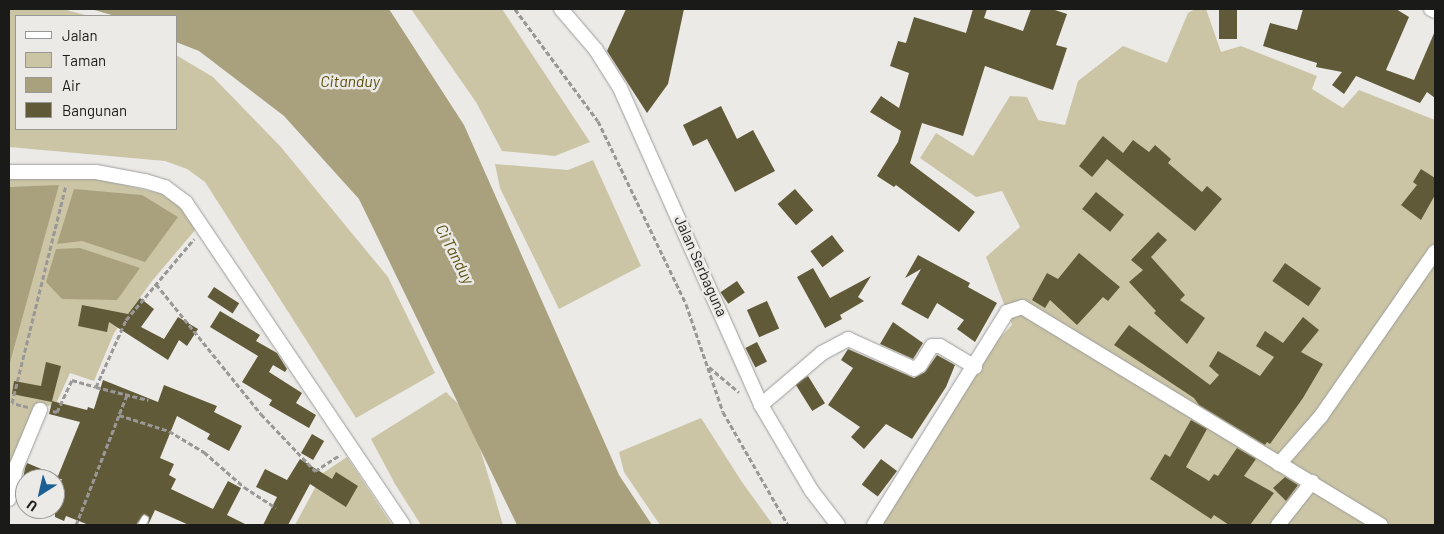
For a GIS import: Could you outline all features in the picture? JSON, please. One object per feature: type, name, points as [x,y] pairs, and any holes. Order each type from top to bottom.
[{"type":"street","name":"Jalan Serbaguna","points":[[561,9],[596,50],[639,126],[762,406],[811,490],[838,525]]},
{"type":"street","points":[[1431,9],[1435,11]]},
{"type":"street","points":[[9,172],[96,172],[165,187],[186,203],[403,525]]},
{"type":"street","points":[[1279,464],[1321,416],[1435,252]]},
{"type":"street","points":[[874,525],[975,366],[1006,312],[1015,307],[1029,309],[1381,525]]},
{"type":"street","points":[[762,406],[822,353],[848,338],[914,369],[920,366],[932,346],[940,346],[975,366]]},
{"type":"street","points":[[9,499],[17,465],[40,410]]},
{"type":"street","points":[[1278,525],[1312,482]]},
{"type":"path","points":[[515,9],[598,121],[686,304],[723,412],[788,525]]},
{"type":"path","points":[[70,172],[44,265],[12,403],[57,412],[72,380],[148,400]]},
{"type":"path","points":[[96,386],[126,320],[203,228]]},
{"type":"path","points":[[156,284],[261,414],[315,470],[351,449]]},
{"type":"path","points":[[707,366],[743,395]]},
{"type":"path","points":[[76,525],[127,395]]},
{"type":"path","points":[[120,415],[169,430],[204,452],[244,487],[276,508]]},
{"type":"green space","points":[[9,9],[63,9],[85,15],[15,15],[15,130],[178,130],[178,56],[213,77],[280,146],[388,277],[435,373],[356,418],[205,182],[187,169],[165,161],[9,147]]},
{"type":"green space","points":[[411,9],[502,9],[590,142],[555,156],[502,151],[476,102]]},
{"type":"green space","points":[[1195,9],[1206,9],[1221,52],[1241,46],[1317,76],[1312,89],[1343,108],[1359,90],[1435,120],[1435,525],[876,525],[986,352],[1012,325],[986,257],[1020,227],[1002,191],[976,197],[920,158],[936,133],[973,156],[1010,96],[1027,97],[1038,120],[1065,125],[1078,81],[1123,46],[1167,63],[1188,13]]},
{"type":"green space","points":[[593,160],[641,266],[559,309],[500,188],[495,164],[568,170]]},
{"type":"green space","points":[[95,178],[163,194],[182,208],[196,229],[152,281],[114,333],[94,381],[70,373],[55,406],[37,405],[9,480],[9,179]]},
{"type":"green space","points":[[446,392],[470,415],[503,525],[421,525],[395,484],[371,439]]},
{"type":"green space","points":[[701,418],[742,482],[773,525],[660,525],[624,472],[619,452]]},
{"type":"green space","points":[[347,457],[392,525],[295,525],[323,473]]},
{"type":"water","name":"Citanduy","points":[[91,9],[389,9],[464,125],[619,475],[652,525],[517,525],[359,199],[284,116],[199,51],[178,43],[178,15],[112,15]]},
{"type":"water","points":[[59,185],[9,366],[9,187]]},
{"type":"water","points":[[74,189],[142,195],[178,217],[145,262],[82,241],[57,244]]},
{"type":"water","points":[[80,248],[140,268],[117,300],[62,299],[46,282],[56,249]]},
{"type":"building","points":[[626,9],[684,9],[668,84],[647,113],[607,51]]},
{"type":"building","points":[[973,9],[987,9],[984,18],[1023,31],[1031,9],[1052,9],[1067,14],[1056,45],[1067,48],[1053,90],[985,66],[963,136],[922,123],[910,163],[975,212],[959,232],[896,185],[894,187],[877,176],[898,142],[901,131],[870,112],[881,96],[899,108],[909,73],[890,66],[898,41],[906,43],[914,17],[966,33]]},
{"type":"building","points":[[1219,9],[1237,9],[1237,39],[1219,39]]},
{"type":"building","points":[[1303,9],[1396,9],[1409,17],[1386,70],[1414,80],[1435,31],[1435,98],[1427,92],[1420,103],[1356,76],[1344,94],[1332,85],[1342,72],[1316,67],[1317,63],[1263,46],[1270,23],[1297,30]]},
{"type":"building","points":[[721,106],[737,139],[753,130],[775,171],[735,192],[707,139],[693,146],[683,125]]},
{"type":"building","points":[[1103,136],[1123,153],[1133,140],[1149,152],[1155,145],[1171,159],[1168,163],[1202,192],[1207,186],[1222,199],[1195,231],[1107,159],[1092,177],[1079,166]]},
{"type":"building","points":[[1421,169],[1435,178],[1435,195],[1421,220],[1401,205],[1417,185],[1413,182]]},
{"type":"building","points":[[795,189],[813,210],[796,225],[778,204]]},
{"type":"building","points":[[1096,192],[1124,215],[1110,232],[1082,209]]},
{"type":"building","points":[[1158,232],[1167,240],[1151,257],[1185,295],[1180,300],[1205,318],[1187,344],[1154,313],[1156,311],[1129,282],[1143,270],[1131,260]]},
{"type":"building","points":[[832,235],[844,251],[822,267],[810,251]]},
{"type":"building","points":[[1079,253],[1120,287],[1108,301],[1103,297],[1077,325],[1050,300],[1045,308],[1032,300],[1047,273],[1058,279]]},
{"type":"building","points":[[918,255],[970,283],[968,287],[997,303],[975,342],[957,329],[964,320],[937,303],[928,319],[901,304],[921,269],[905,278]]},
{"type":"building","points":[[1285,263],[1321,288],[1308,306],[1272,281]]},
{"type":"building","points":[[813,268],[830,298],[871,276],[858,297],[864,301],[840,315],[842,319],[825,328],[797,277]]},
{"type":"building","points":[[737,281],[745,293],[728,304],[720,292]]},
{"type":"building","points":[[214,287],[239,303],[233,313],[207,297]]},
{"type":"building","points":[[140,298],[154,309],[141,327],[164,339],[178,317],[198,329],[187,346],[179,340],[168,360],[109,322],[107,332],[78,326],[82,305],[128,314]]},
{"type":"building","points":[[767,301],[779,328],[759,337],[747,310]]},
{"type":"building","points":[[220,311],[260,335],[256,341],[277,353],[287,369],[285,372],[273,365],[269,372],[302,393],[296,403],[316,415],[309,428],[269,405],[272,400],[242,382],[258,356],[210,327]]},
{"type":"building","points":[[1303,317],[1319,330],[1301,352],[1323,364],[1303,398],[1270,444],[1267,442],[1265,445],[1199,405],[1194,398],[1114,345],[1129,325],[1210,385],[1219,375],[1209,366],[1218,351],[1260,376],[1274,357],[1256,346],[1265,331],[1283,343]]},
{"type":"building","points":[[893,322],[923,343],[913,359],[880,344]]},
{"type":"building","points":[[757,342],[767,362],[755,368],[745,348]]},
{"type":"building","points":[[848,349],[914,378],[925,372],[937,355],[955,365],[946,387],[912,439],[886,424],[864,449],[851,437],[860,427],[828,405],[853,368],[841,360]]},
{"type":"building","points":[[46,362],[61,366],[52,401],[87,410],[88,407],[94,409],[103,380],[158,402],[164,385],[217,406],[214,412],[242,426],[229,451],[207,439],[210,434],[177,416],[160,458],[174,464],[169,475],[176,479],[171,489],[213,509],[228,481],[241,488],[227,515],[247,525],[189,525],[155,510],[148,525],[149,517],[144,514],[136,525],[89,525],[66,516],[65,518],[65,469],[61,469],[80,422],[49,414],[52,402],[12,394],[14,381],[41,386]]},
{"type":"building","points":[[808,376],[825,403],[812,411],[795,384]]},
{"type":"building","points":[[1191,420],[1207,429],[1186,467],[1209,481],[1214,474],[1218,476],[1237,448],[1256,459],[1244,476],[1274,493],[1250,525],[1229,525],[1214,515],[1211,519],[1150,479],[1165,454],[1170,457]]},
{"type":"building","points":[[312,434],[324,441],[313,460],[301,453]]},
{"type":"building","points":[[300,459],[332,479],[336,472],[358,486],[346,507],[310,484],[288,525],[263,525],[277,497],[256,487],[265,469],[287,480]]},
{"type":"building","points":[[881,459],[897,471],[878,497],[862,485]]},
{"type":"building","points":[[27,463],[41,469],[25,469]]},
{"type":"building","points":[[1285,477],[1298,485],[1286,501],[1273,488]]},
{"type":"water label","name":"Ci Tanduy","points":[[455,254]]}]
